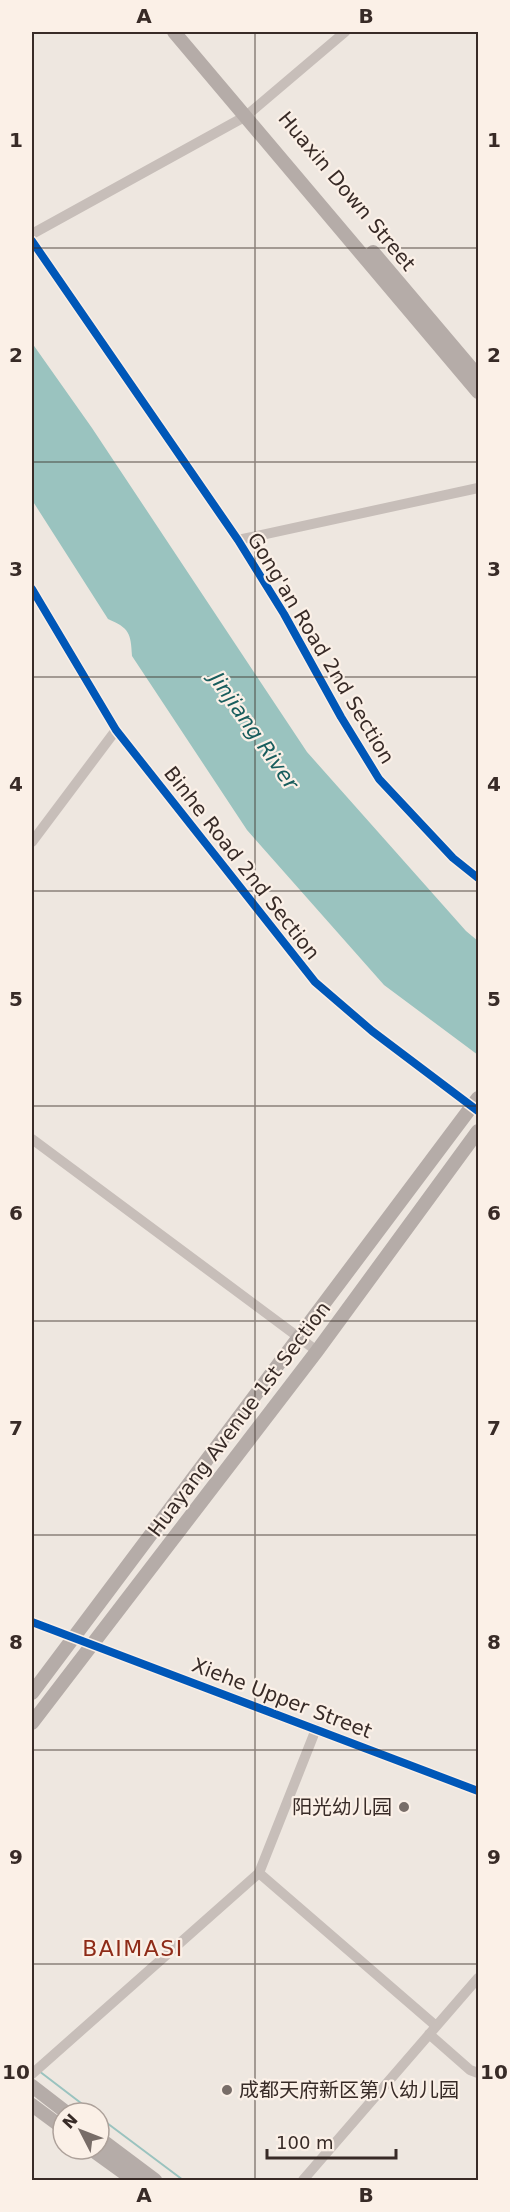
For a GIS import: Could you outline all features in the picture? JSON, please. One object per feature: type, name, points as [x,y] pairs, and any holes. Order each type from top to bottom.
[{"type":"main road","points":[[174,32],[250,113],[478,392]]},
{"type":"main road","name":"Huaxin Down Street","points":[[186,32],[250,113],[478,376]]},
{"type":"main road","name":"Huayang Avenue 1st Section","points":[[32,1693],[478,1098]]},
{"type":"main road","name":"Huayang Avenue 1st Section","points":[[32,1723],[317,1351],[477,1134]]},
{"type":"main road","points":[[34,2075],[57,2101]]},
{"type":"main road","points":[[32,2105],[51,2119]]},
{"type":"main road","points":[[111,2147],[155,2181]]},
{"type":"main road","points":[[107,2161],[134,2181]]},
{"type":"street","points":[[32,234],[250,113],[345,32]]},
{"type":"street","name":"Gong'an Road 2nd Section","points":[[32,241],[238,540],[284,614],[341,717],[379,779],[453,858],[478,878]]},
{"type":"street","points":[[238,540],[478,488]]},
{"type":"street","name":"Binhe Road 2nd Section","points":[[32,589],[116,730],[315,982],[372,1031],[478,1111]]},
{"type":"street","points":[[32,842],[116,730]]},
{"type":"street","points":[[32,1139],[317,1351]]},
{"type":"street","name":"Xiehe Upper Street","points":[[32,1622],[478,1791]]},
{"type":"street","points":[[34,2075],[259,1873],[316,1729]]},
{"type":"street","points":[[259,1873],[432,2030],[470,2070],[478,2073]]},
{"type":"street","points":[[303,2181],[478,1978]]},
{"type":"water","name":"Jinjiang River","points":[[32,343],[92,428],[307,752],[466,931],[478,941],[478,1055],[384,985],[247,830],[132,656],[128,632],[108,619],[32,500]]},
{"type":"waterway","points":[[39,2071],[78,2101]]},
{"type":"waterway","points":[[111,2126],[183,2180]]},
{"type":"cycle path","points":[[32,241],[238,540],[284,614],[341,717],[379,779],[453,858],[478,878]]},
{"type":"cycle path","points":[[32,589],[116,730],[315,982],[372,1031],[478,1111]]},
{"type":"cycle path","points":[[32,1622],[478,1791]]},
{"type":"place","name":"阳光幼儿园","points":[[404,1807]]},
{"type":"place","name":"成都天府新区第八幼儿园","points":[[227,2090]]},
{"type":"district","name":"BAIMASI","points":[[133,1948]]}]
